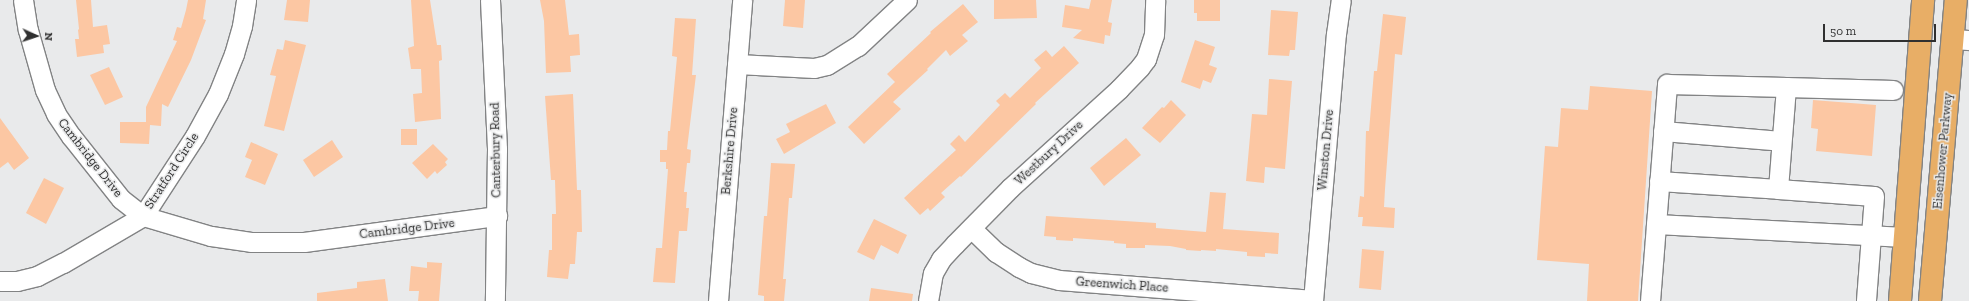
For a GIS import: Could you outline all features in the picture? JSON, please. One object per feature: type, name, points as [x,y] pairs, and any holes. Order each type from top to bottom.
[{"type":"main road","points":[[1900,301],[1923,0]]},
{"type":"main road","name":"Eisenhower Parkway","points":[[1930,301],[1961,39],[1956,0]]},
{"type":"street","name":"Cambridge Drive","points":[[23,0],[28,30],[45,90],[56,114],[71,136],[121,199],[143,216],[211,236],[251,242],[304,242],[497,216]]},
{"type":"street","name":"Stratford Circle","points":[[0,281],[17,281],[37,276],[63,264],[143,216],[195,136],[218,94],[238,40],[246,0]]},
{"type":"street","name":"Canterbury Road","points":[[490,0],[496,106],[497,216],[495,301]]},
{"type":"street","name":"Berkshire Drive","points":[[718,301],[742,0]]},
{"type":"street","points":[[737,64],[814,68],[827,65],[858,46],[907,0]]},
{"type":"street","name":"Westbury Drive","points":[[928,301],[930,284],[941,259],[1010,188],[1119,89],[1140,67],[1146,58],[1154,35],[1155,0]]},
{"type":"street","name":"Winston Drive","points":[[1313,300],[1336,34],[1341,0]]},
{"type":"street","points":[[1650,301],[1667,84],[1893,90]]},
{"type":"street","points":[[1778,189],[1786,87]]},
{"type":"street","points":[[1663,131],[1781,141]]},
{"type":"street","points":[[1659,181],[1874,196],[1866,301]]},
{"type":"street","points":[[1656,224],[1871,234],[1905,237]]},
{"type":"street","name":"Greenwich Place","points":[[971,228],[996,252],[1019,267],[1031,273],[1059,280],[1313,300]]},
{"type":"building","points":[[76,0],[91,0],[93,27],[107,25],[110,44],[103,45],[104,53],[77,57],[75,39],[79,39],[79,29]]},
{"type":"building","points":[[188,0],[206,0],[203,19],[206,20],[191,60],[168,107],[162,104],[161,126],[150,125],[149,144],[120,143],[120,122],[146,122],[146,107],[177,41],[173,40],[177,27],[181,28]]},
{"type":"building","points":[[287,0],[310,0],[308,22],[284,20]]},
{"type":"building","points":[[411,0],[430,0],[437,45],[441,45],[442,60],[439,61],[441,119],[415,122],[413,94],[422,93],[421,69],[411,69],[408,48],[414,46]]},
{"type":"building","points":[[540,0],[565,0],[569,35],[579,34],[580,55],[570,56],[571,72],[546,73],[544,21]]},
{"type":"building","points":[[785,0],[805,0],[803,28],[783,26]]},
{"type":"building","points":[[994,0],[1036,0],[1037,18],[994,19]]},
{"type":"building","points":[[1091,0],[1112,0],[1108,22],[1112,23],[1110,36],[1105,35],[1104,44],[1073,38],[1082,30],[1062,27],[1065,5],[1089,9]]},
{"type":"building","points":[[1194,0],[1220,0],[1220,21],[1197,21],[1197,13],[1194,13]]},
{"type":"building","points":[[963,4],[978,22],[962,35],[968,41],[950,56],[946,50],[927,69],[928,70],[893,102],[901,109],[864,144],[848,127],[895,82],[887,74],[931,33],[930,32]]},
{"type":"building","points":[[1271,10],[1298,12],[1295,50],[1290,50],[1289,56],[1268,55]]},
{"type":"building","points":[[1383,14],[1406,17],[1402,55],[1395,54],[1385,189],[1384,207],[1395,208],[1394,228],[1362,226],[1363,217],[1358,217],[1360,196],[1364,197],[1366,131],[1369,131],[1374,71],[1377,71]]},
{"type":"building","points":[[675,18],[696,19],[692,75],[696,75],[687,149],[691,150],[690,163],[687,163],[684,192],[687,192],[686,208],[689,208],[687,231],[679,231],[675,283],[653,282],[656,248],[662,248],[668,169],[666,169],[666,162],[660,162],[660,150],[667,150],[668,131],[670,131],[677,57],[672,56]]},
{"type":"building","points":[[285,40],[306,45],[284,131],[264,126],[276,76],[270,75],[277,49],[283,50]]},
{"type":"building","points":[[1195,40],[1215,47],[1209,65],[1217,68],[1211,83],[1203,80],[1200,89],[1181,82]]},
{"type":"building","points":[[1064,46],[1079,63],[1035,103],[1036,104],[961,177],[960,176],[941,193],[945,197],[930,211],[928,208],[920,215],[904,198],[956,150],[950,144],[959,135],[965,142],[1000,105],[996,101],[1005,93],[1010,98],[1041,68],[1034,60],[1046,50],[1052,57]]},
{"type":"building","points":[[109,67],[123,97],[105,105],[90,75]]},
{"type":"building","points":[[1269,79],[1292,81],[1285,169],[1265,167],[1264,183],[1246,181],[1252,114],[1267,115]]},
{"type":"building","points":[[1590,86],[1652,91],[1638,301],[1587,301],[1589,264],[1537,260],[1545,146],[1558,147],[1561,108],[1588,110]]},
{"type":"building","points":[[573,94],[577,190],[581,190],[582,232],[577,232],[575,264],[570,264],[568,279],[547,277],[549,250],[552,250],[552,214],[556,214],[555,180],[551,180],[545,96]]},
{"type":"building","points":[[1171,100],[1186,115],[1160,143],[1142,128],[1162,107],[1164,108]]},
{"type":"building","points":[[1813,100],[1876,105],[1872,156],[1816,151],[1818,129],[1811,128]]},
{"type":"building","points":[[826,104],[836,123],[784,154],[776,139],[790,132],[786,124]]},
{"type":"building","points":[[0,118],[29,158],[14,170],[8,162],[0,168]]},
{"type":"building","points":[[401,129],[417,129],[417,145],[401,145]]},
{"type":"building","points":[[1126,138],[1141,155],[1104,186],[1090,168]]},
{"type":"building","points":[[332,140],[343,157],[314,177],[303,160]]},
{"type":"building","points":[[251,142],[278,154],[265,185],[245,177],[252,160],[245,157]]},
{"type":"building","points":[[433,144],[448,159],[445,162],[447,165],[437,174],[435,171],[427,179],[412,163]]},
{"type":"building","points":[[771,163],[795,164],[792,198],[789,198],[783,279],[786,279],[784,301],[764,301],[764,296],[758,295],[764,216],[767,216]]},
{"type":"building","points":[[44,178],[64,188],[46,224],[26,213]]},
{"type":"building","points":[[1210,192],[1226,193],[1223,229],[1279,233],[1278,254],[1265,253],[1265,257],[1247,256],[1247,252],[1216,249],[1216,251],[1186,250],[1170,246],[1145,245],[1145,248],[1126,248],[1126,244],[1114,243],[1114,241],[1073,238],[1073,241],[1056,240],[1056,237],[1044,236],[1046,216],[1156,223],[1156,228],[1206,232]]},
{"type":"building","points":[[874,219],[907,235],[898,254],[881,245],[874,260],[857,252]]},
{"type":"building","points":[[1362,249],[1384,251],[1381,290],[1359,288]]},
{"type":"building","points":[[427,262],[442,263],[439,301],[418,301],[419,291],[409,291],[411,266],[427,268]]},
{"type":"building","points":[[385,279],[388,301],[317,301],[317,293],[357,288],[357,282]]},
{"type":"building","points":[[871,288],[913,294],[912,301],[869,301]]}]
